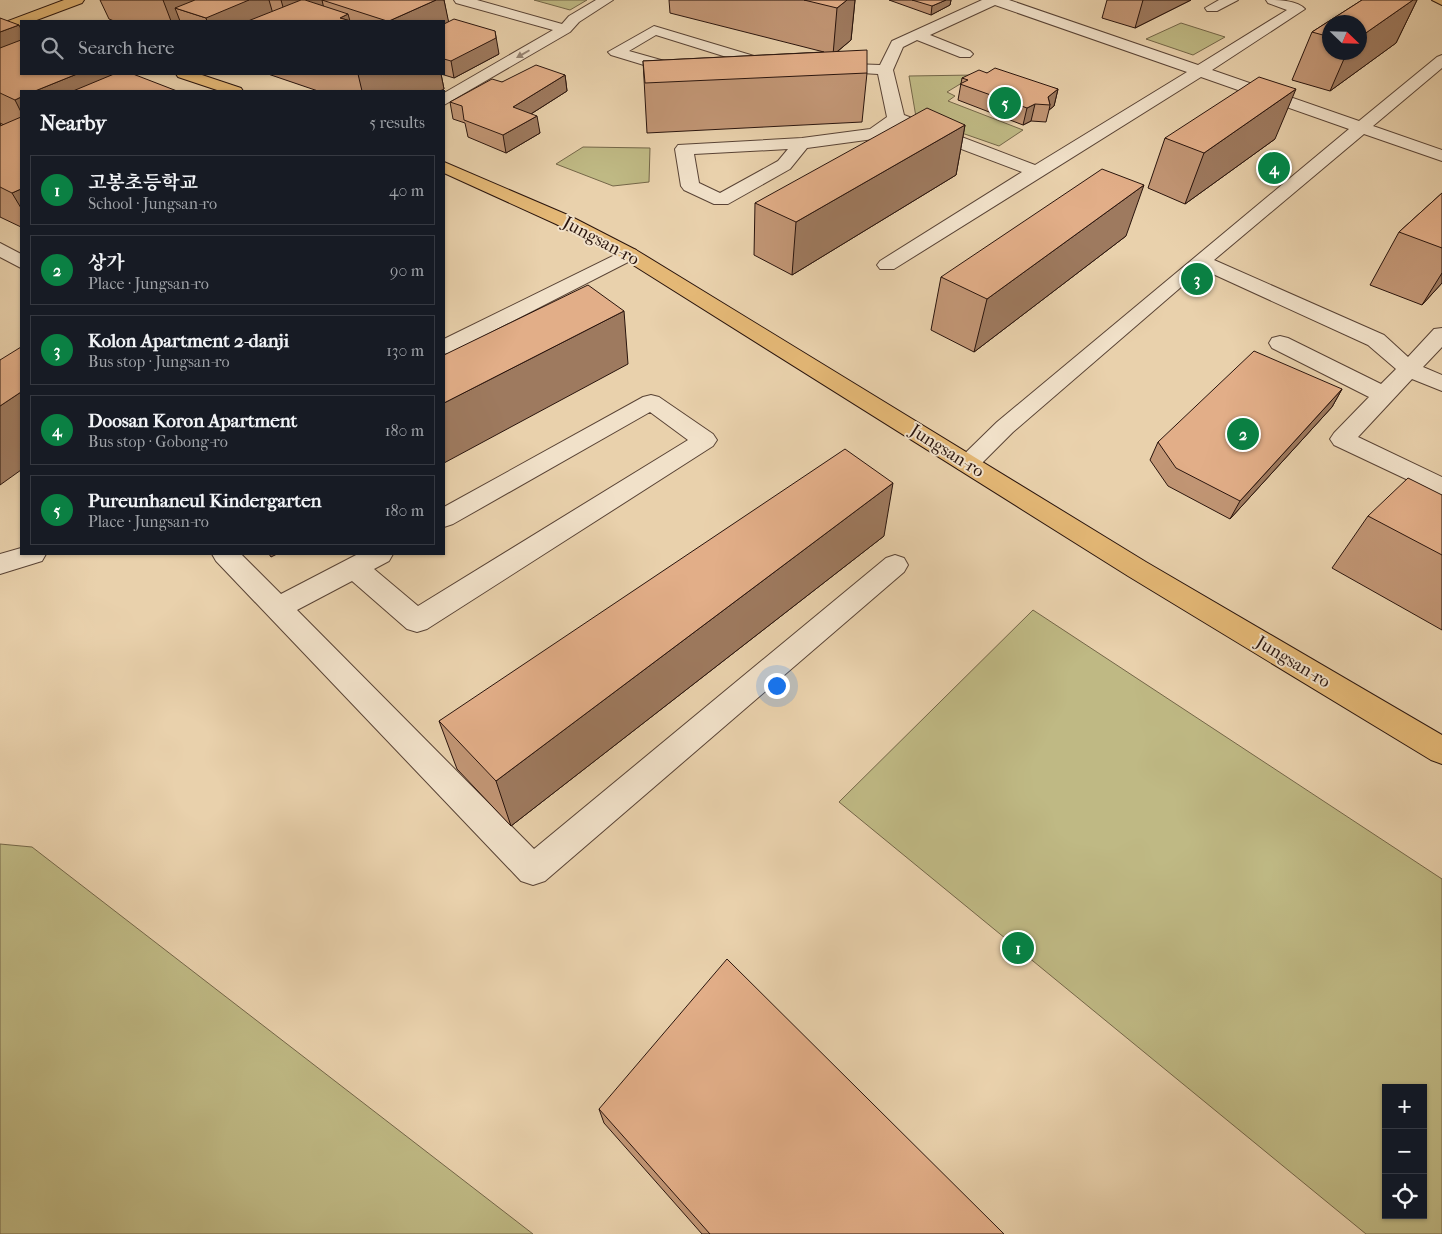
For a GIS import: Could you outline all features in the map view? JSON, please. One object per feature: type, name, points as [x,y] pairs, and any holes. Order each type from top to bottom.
[{"type":"main road","points":[[7,10],[30,20],[77,0]]},
{"type":"main road","points":[[0,29],[20,23]]},
{"type":"main road","points":[[187,75],[232,90]]},
{"type":"main road","name":"Jungsan-ro","points":[[445,167],[563,220],[629,254],[1137,569],[1442,751]]},
{"type":"street","points":[[461,0],[565,29]]},
{"type":"street","points":[[445,99],[565,29],[574,19],[606,0]]},
{"type":"street","points":[[896,118],[885,70],[897,44],[915,34],[994,0],[1362,126],[1442,156]]},
{"type":"street","points":[[1212,8],[1231,0]]},
{"type":"street","points":[[887,265],[1035,171],[1200,72],[1298,9],[1273,0]]},
{"type":"street","points":[[695,64],[667,67],[616,52],[654,30],[750,59]]},
{"type":"street","points":[[915,34],[965,54]]},
{"type":"street","points":[[713,62],[750,59],[769,61]]},
{"type":"street","points":[[967,463],[1005,427],[1200,261],[1442,60]]},
{"type":"street","points":[[817,65],[885,70]]},
{"type":"street","points":[[896,118],[1035,171]]},
{"type":"street","points":[[802,143],[784,165],[721,200],[690,186],[684,149],[802,143],[875,134],[896,118]]},
{"type":"street","points":[[0,249],[20,261]]},
{"type":"street","points":[[445,346],[629,254]]},
{"type":"street","points":[[1200,261],[1376,340],[1409,369],[1442,384]]},
{"type":"street","points":[[1442,334],[1342,439],[1442,487]]},
{"type":"street","points":[[1280,343],[1384,395]]},
{"type":"street","points":[[355,568],[417,621],[705,440],[651,402],[445,517]]},
{"type":"street","points":[[0,564],[30,555]]},
{"type":"street","points":[[226,555],[280,607],[533,870],[895,565]]},
{"type":"street","points":[[280,607],[378,555]]},
{"type":"shaded area","points":[[534,0],[587,0],[570,10]]},
{"type":"shaded area","points":[[1181,23],[1225,37],[1193,55],[1146,39]]},
{"type":"shaded area","points":[[975,75],[947,92],[955,96],[948,101],[1023,130],[999,146],[916,117],[909,76]]},
{"type":"shaded area","points":[[583,147],[650,148],[649,182],[613,186],[556,164]]},
{"type":"shaded area","points":[[1033,610],[1442,879],[1442,1234],[1366,1234],[839,802]]},
{"type":"shaded area","points":[[0,844],[32,847],[533,1234],[0,1234]]},
{"type":"building","points":[[195,0],[249,0],[206,18],[175,8]]},
{"type":"building","points":[[301,0],[348,14],[340,18],[347,20],[251,20]]},
{"type":"building","points":[[322,0],[436,0],[391,20],[384,20]]},
{"type":"building","points":[[804,0],[847,0],[837,8]]},
{"type":"building","points":[[912,0],[946,0],[932,6]]},
{"type":"building","points":[[1362,0],[1413,0],[1367,32],[1367,15],[1339,15]]},
{"type":"building","points":[[0,18],[19,25],[0,32]]},
{"type":"building","points":[[454,19],[495,31],[496,38],[451,61],[445,59],[445,24]]},
{"type":"building","points":[[1322,26],[1322,35],[1312,32]]},
{"type":"building","points":[[20,40],[20,75],[75,75],[37,90],[20,90],[20,98],[15,100],[0,93],[0,48]]},
{"type":"building","points":[[867,50],[867,73],[645,83],[643,61]]},
{"type":"building","points":[[536,65],[565,75],[513,107],[537,116],[503,135],[464,120],[462,106],[450,102],[492,79],[502,82]]},
{"type":"building","points":[[995,68],[1058,89],[1048,97],[1050,105],[1035,104],[1027,108],[960,84],[968,80],[962,78],[979,70],[987,73]]},
{"type":"building","points":[[112,75],[136,75],[174,90],[75,90]]},
{"type":"building","points":[[1259,77],[1296,89],[1204,153],[1165,138]]},
{"type":"building","points":[[927,108],[965,125],[796,222],[755,203]]},
{"type":"building","points":[[20,117],[20,189],[12,193],[0,187],[0,126]]},
{"type":"building","points":[[1102,169],[1144,185],[987,299],[941,277]]},
{"type":"building","points":[[1442,193],[1442,248],[1399,232]]},
{"type":"building","points":[[588,285],[624,311],[445,402],[445,355]]},
{"type":"building","points":[[20,348],[20,393],[0,406],[0,360]]},
{"type":"building","points":[[1254,351],[1342,389],[1240,501],[1176,468],[1158,442]]},
{"type":"building","points":[[845,449],[893,483],[496,781],[439,721]]},
{"type":"building","points":[[1408,478],[1442,495],[1442,555],[1368,516]]},
{"type":"building","points":[[727,959],[1004,1234],[710,1234],[599,1109]]},
{"type":"place","name":"Pureunhaneul Kindergarten","points":[[1005,103]]},
{"type":"place","name":"Doosan Koron Apartment","points":[[1274,168]]},
{"type":"place","name":"Kolon Apartment 2-danji","points":[[1197,279]]},
{"type":"place","name":"상가","points":[[1243,434]]},
{"type":"place","name":"고봉초등학교","points":[[1018,948]]}]
